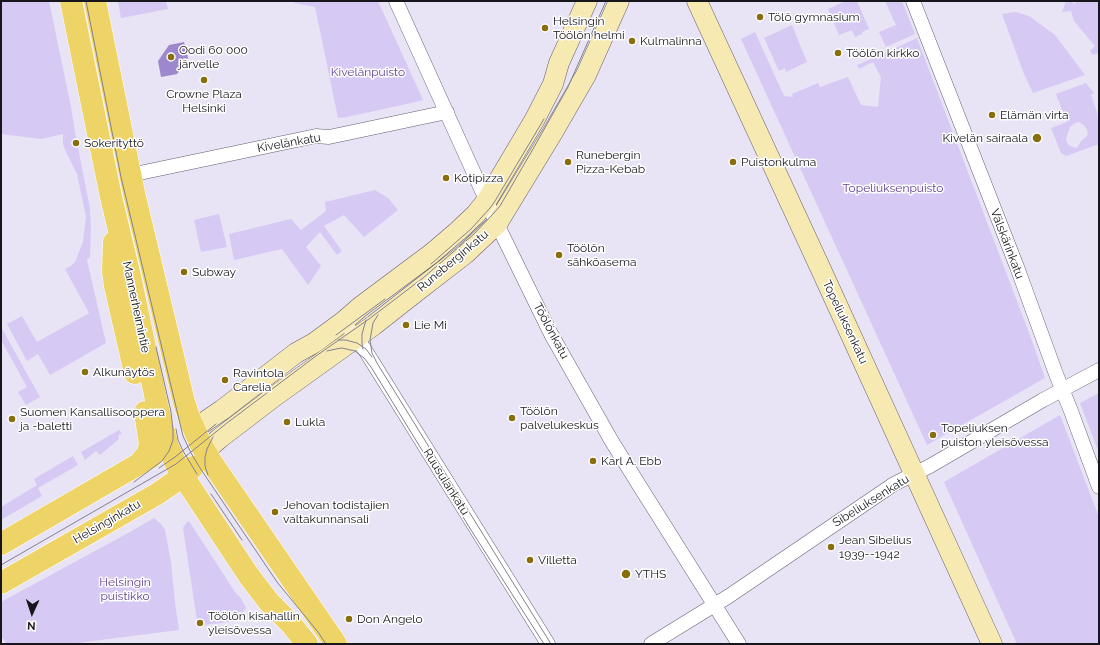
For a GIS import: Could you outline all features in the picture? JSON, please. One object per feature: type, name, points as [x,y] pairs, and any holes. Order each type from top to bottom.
[{"type":"main road","name":"Mannerheimintie","points":[[71,1],[115,213],[158,409],[168,447],[183,476],[250,576],[265,597],[307,644]]},
{"type":"main road","name":"Mannerheimintie","points":[[95,1],[130,175],[188,416],[205,451],[336,644]]},
{"type":"main road","name":"Runeberginkatu","points":[[194,429],[296,353],[314,343],[344,321],[442,244],[472,218],[487,200],[553,84],[587,1]]},
{"type":"main road","name":"Runeberginkatu","points":[[205,451],[275,396],[356,338],[465,254],[497,224],[586,75],[619,1]]},
{"type":"main road","name":"Topeliuksenkatu","points":[[697,1],[992,644]]},
{"type":"main road","points":[[115,213],[113,271],[115,286],[150,441],[149,450],[139,464]]},
{"type":"main road","points":[[1,544],[168,447],[194,429]]},
{"type":"main road","name":"Helsinginkatu","points":[[1,583],[150,498],[183,476],[193,467],[205,451]]},
{"type":"street","name":"Töölönkatu","points":[[396,1],[497,224],[551,334],[639,485],[739,644]]},
{"type":"street","name":"Välskärinkatu","points":[[913,1],[1099,487]]},
{"type":"street","name":"Kivelänkatu","points":[[130,175],[316,136],[329,137],[447,112]]},
{"type":"street","name":"Ruusulankatu","points":[[344,321],[548,644]]},
{"type":"street","name":"Sibeliuksenkatu","points":[[650,644],[745,586],[894,484],[935,464],[1099,370]]},
{"type":"green space","points":[[1,1],[49,1],[90,209],[90,257],[87,260],[106,343],[50,375],[38,354],[27,361],[7,324],[22,316],[37,342],[89,313],[65,269],[75,262],[83,242],[86,217],[77,174],[63,144],[63,134],[41,139],[1,134]]},
{"type":"green space","points":[[118,1],[166,1],[168,9],[121,18]]},
{"type":"green space","name":"Kivelänpuisto","points":[[293,1],[378,1],[423,100],[338,118],[315,7],[295,3]]},
{"type":"green space","points":[[846,1],[857,1],[869,29],[855,37],[852,30],[839,35],[828,9]]},
{"type":"green space","points":[[885,1],[902,1],[915,34],[886,47],[879,32],[896,25]]},
{"type":"green space","points":[[1066,1],[1071,1],[1074,4],[1078,1],[1099,1],[1099,53],[1093,55],[1090,51],[1095,46],[1074,21],[1071,11],[1062,12]]},
{"type":"green space","points":[[1016,12],[1029,16],[1055,35],[1085,75],[1033,93],[1024,74],[1002,14]]},
{"type":"green space","points":[[792,25],[807,62],[786,72],[785,68],[779,71],[764,38]]},
{"type":"green space","name":"Topeliuksenpuisto","points":[[755,32],[784,96],[793,97],[792,94],[818,83],[820,87],[848,77],[861,105],[878,107],[881,77],[873,62],[859,69],[857,65],[917,38],[1045,378],[927,445],[741,39]]},
{"type":"green space","points":[[1086,83],[1094,93],[1091,95],[1097,112],[1099,144],[1066,156],[1061,153],[1051,128],[1067,122],[1056,94]],"holes":[[[1079,122],[1084,125],[1088,134],[1086,137],[1081,141],[1078,147],[1075,148],[1068,145],[1066,139],[1070,127]]]},
{"type":"green space","points":[[375,190],[388,198],[398,210],[364,237],[344,215],[324,226],[342,251],[337,255],[320,232],[306,247],[321,266],[308,285],[282,249],[234,260],[229,234],[291,219],[301,230],[326,211],[325,202]]},
{"type":"green space","points":[[219,214],[227,247],[201,252],[194,220]]},
{"type":"green space","points":[[1,327],[40,397],[26,405],[18,392],[27,387],[1,340]]},
{"type":"green space","points":[[1099,393],[1099,453],[1080,403]]},
{"type":"green space","points":[[1060,415],[1099,517],[1099,644],[1017,644],[944,482]]},
{"type":"green space","points":[[119,430],[122,433],[118,436],[119,439],[100,455],[96,451],[85,460],[81,452]]},
{"type":"green space","points":[[73,456],[78,465],[38,488],[42,496],[1,520],[1,507],[37,485],[34,479]]},
{"type":"green space","name":"Helsingin puistikko","points":[[154,518],[165,530],[171,562],[179,630],[69,644],[7,644],[1,636],[1,602]]},
{"type":"green space","points":[[189,521],[235,592],[241,598],[246,608],[236,621],[198,627],[183,528]]},
{"type":"shaded area","points":[[184,42],[188,58],[177,74],[161,77],[158,61],[169,45]]},
{"type":"tram line","points":[[86,1],[121,177],[183,436],[200,468],[277,582],[326,644]]},
{"type":"tram line","points":[[1,565],[176,464],[227,423],[423,278],[474,234],[500,206],[533,149],[568,87],[606,1]]},
{"type":"tram line","points":[[431,264],[471,229],[490,208],[544,119]]},
{"type":"tram line","points":[[336,335],[385,299]]},
{"type":"tram line","points":[[378,315],[373,323],[370,340],[372,353],[377,363],[551,644]]},
{"type":"tram line","points":[[363,349],[362,334],[366,320]]},
{"type":"tram line","points":[[338,340],[346,340],[357,343],[366,349],[372,357]]},
{"type":"tram line","points":[[134,482],[162,461],[169,451],[173,440],[171,412],[156,347]]},
{"type":"tram line","points":[[327,351],[342,348],[355,351],[364,358],[371,367],[471,530],[544,644]]},
{"type":"tram line","points":[[159,468],[216,424]]},
{"type":"tram line","points":[[176,429],[178,440],[183,451],[197,474]]},
{"type":"tram line","points":[[208,475],[205,466],[205,457],[213,437]]},
{"type":"tram line","points":[[211,494],[242,540]]},
{"type":"place","name":"Tölö gymnasium","points":[[760,17]]},
{"type":"place","name":"Helsingin Töölön helmi","points":[[545,28]]},
{"type":"place","name":"Kulmalinna","points":[[632,41]]},
{"type":"place","name":"Töölön kirkko","points":[[838,53]]},
{"type":"place","name":"Oodi 60 000 järvelle","points":[[171,57]]},
{"type":"place","name":"Crowne Plaza Helsinki","points":[[204,80]]},
{"type":"place","name":"Elämän virta","points":[[992,115]]},
{"type":"place","name":"Kivelän sairaala","points":[[1037,138]]},
{"type":"place","name":"Sokerityttö","points":[[76,143]]},
{"type":"place","name":"Runebergin Pizza-Kebab","points":[[568,162]]},
{"type":"place","name":"Puistonkulma","points":[[733,162]]},
{"type":"place","name":"Kotipizza","points":[[446,178]]},
{"type":"place","name":"Töölön sähköasema","points":[[559,255]]},
{"type":"place","name":"Subway","points":[[184,272]]},
{"type":"place","name":"Lie Mi","points":[[406,325]]},
{"type":"place","name":"Alkunäytös","points":[[85,372]]},
{"type":"place","name":"Ravintola Carelia","points":[[225,380]]},
{"type":"place","name":"Töölön palvelukeskus","points":[[512,418]]},
{"type":"place","name":"Suomen Kansallisooppera ja -baletti","points":[[12,419]]},
{"type":"place","name":"Lukla","points":[[287,422]]},
{"type":"place","name":"Topeliuksen puiston yleisövessa","points":[[933,435]]},
{"type":"place","name":"Karl A. Ebb","points":[[593,461]]},
{"type":"place","name":"Jehovan todistajien valtakunnansali","points":[[275,512]]},
{"type":"place","name":"Jean Sibelius 1939--1942","points":[[831,547]]},
{"type":"place","name":"Villetta","points":[[530,560]]},
{"type":"place","name":"YTHS","points":[[626,574]]},
{"type":"place","name":"Don Angelo","points":[[349,619]]},
{"type":"place","name":"Töölön kisahallin yleisövessa","points":[[200,623]]}]
